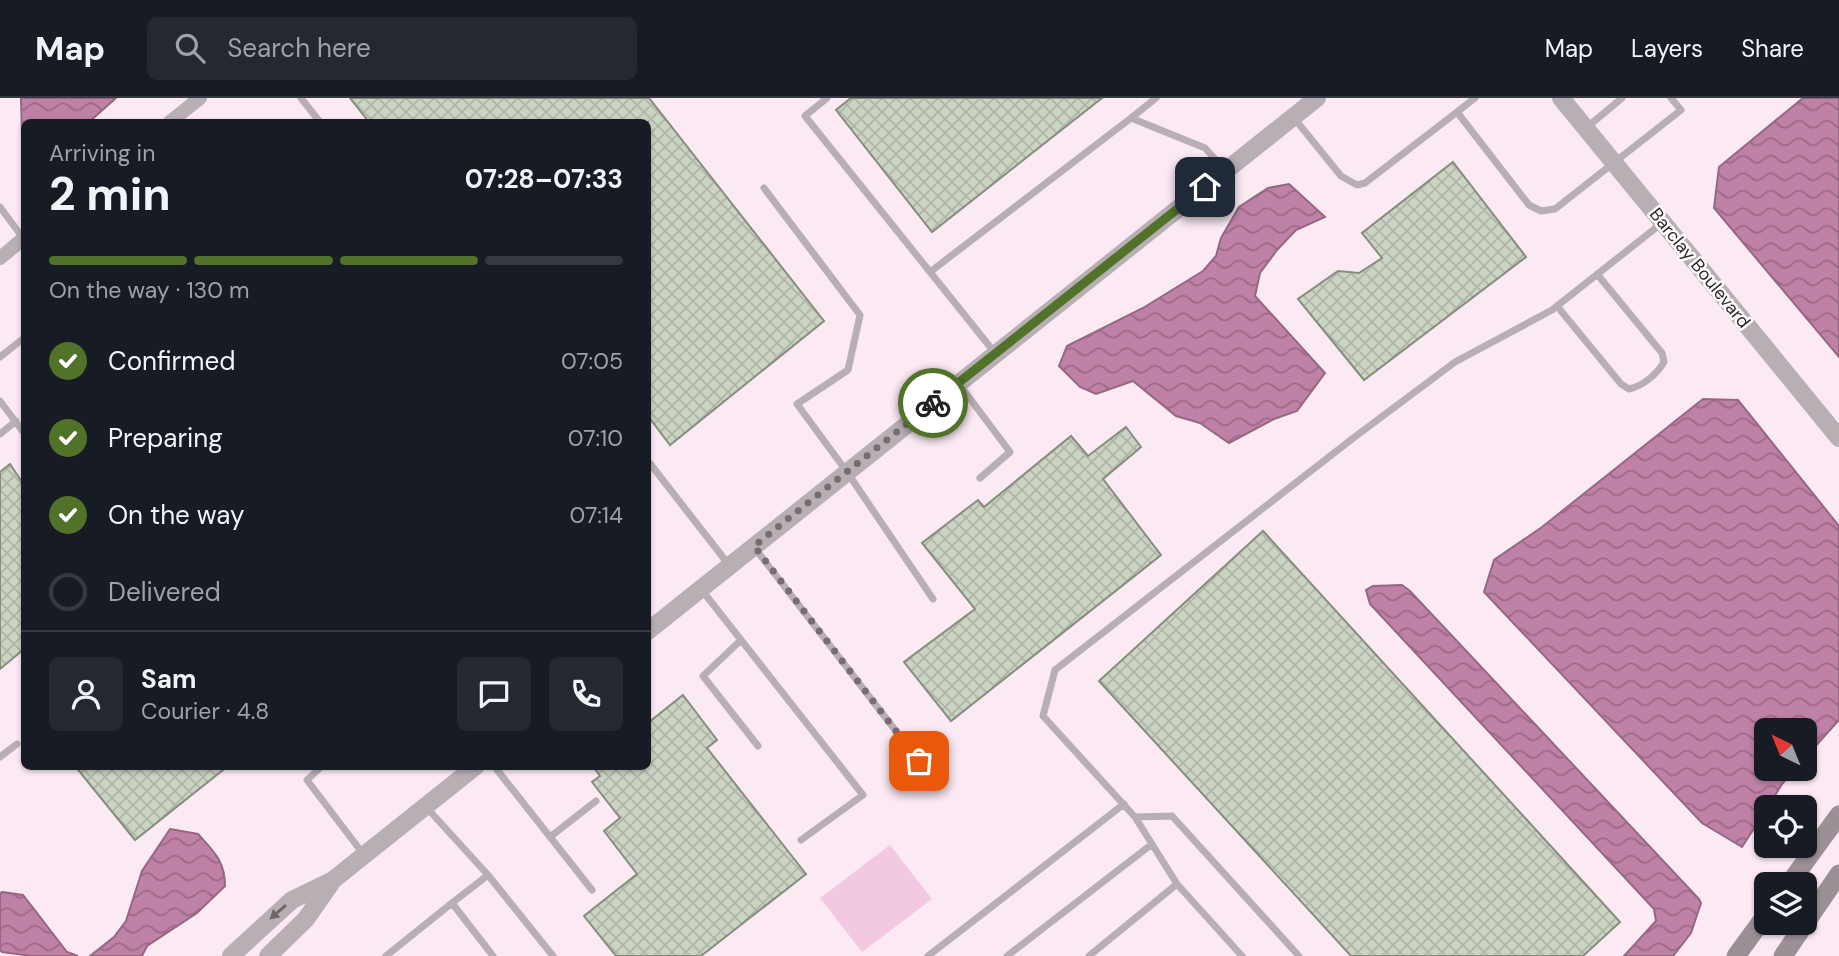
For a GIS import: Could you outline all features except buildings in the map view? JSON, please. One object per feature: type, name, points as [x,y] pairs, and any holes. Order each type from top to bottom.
[{"type":"main road","points":[[1798,872],[1839,816]]},
{"type":"main road","points":[[1783,956],[1839,874]]},
{"type":"main road","points":[[1736,956],[1754,931]]},
{"type":"street","points":[[174,119],[200,98]]},
{"type":"street","points":[[651,629],[1317,98]]},
{"type":"street","name":"Barclay Boulevard","points":[[1561,98],[1839,438]]},
{"type":"street","points":[[0,258],[21,241]]},
{"type":"street","points":[[231,956],[292,900],[333,880],[471,770]]},
{"type":"street","points":[[268,956],[306,919],[333,880]]},
{"type":"lane","points":[[301,98],[318,119]]},
{"type":"lane","points":[[827,98],[805,116],[996,354]]},
{"type":"lane","points":[[930,272],[1156,98]]},
{"type":"lane","points":[[1293,117],[1341,176],[1357,185],[1365,183],[1475,98]]},
{"type":"lane","points":[[1586,128],[1622,98]]},
{"type":"lane","points":[[1457,112],[1529,205],[1541,211],[1555,209],[1681,110],[1671,98]]},
{"type":"lane","points":[[1131,118],[1205,148],[1226,170]]},
{"type":"lane","points":[[764,188],[860,315],[848,370],[797,404],[847,472],[933,599]]},
{"type":"lane","points":[[0,207],[21,235]]},
{"type":"lane","points":[[1241,956],[1177,884],[1135,817],[1042,716],[1055,670],[1455,362],[1557,306],[1662,222]]},
{"type":"lane","points":[[1557,306],[1621,384],[1629,389],[1638,387],[1659,370],[1664,362],[1661,352],[1597,274]]},
{"type":"lane","points":[[0,357],[21,340]]},
{"type":"lane","points":[[958,383],[1010,453],[981,478]]},
{"type":"lane","points":[[0,401],[21,428]]},
{"type":"lane","points":[[0,434],[16,421]]},
{"type":"lane","points":[[651,465],[729,566]]},
{"type":"lane","points":[[754,546],[919,761]]},
{"type":"lane","points":[[700,588],[863,796],[801,840]]},
{"type":"lane","points":[[741,640],[703,676],[758,746]]},
{"type":"lane","points":[[0,757],[17,744]]},
{"type":"lane","points":[[318,770],[307,780],[364,856]]},
{"type":"lane","points":[[497,770],[592,890]]},
{"type":"lane","points":[[550,836],[596,801]]},
{"type":"lane","points":[[928,956],[1124,804]]},
{"type":"lane","points":[[426,806],[488,875],[553,956]]},
{"type":"lane","points":[[1135,817],[1172,816],[1298,956]]},
{"type":"lane","points":[[1007,956],[1152,844]]},
{"type":"lane","points":[[386,956],[488,875]]},
{"type":"lane","points":[[1089,956],[1177,884]]},
{"type":"lane","points":[[452,904],[493,956]]},
{"type":"shaded area","points":[[890,845],[932,899],[862,952],[820,898]]},
{"type":"water","points":[[21,98],[116,98],[92,119],[22,119]]},
{"type":"water","points":[[1803,98],[1839,98],[1839,357],[1714,208],[1719,167]]},
{"type":"water","points":[[1289,184],[1325,217],[1296,230],[1277,250],[1260,273],[1255,296],[1325,373],[1297,411],[1274,419],[1229,443],[1200,423],[1176,416],[1133,381],[1096,394],[1080,387],[1059,366],[1067,346],[1143,308],[1203,271],[1216,256],[1221,238],[1239,207],[1268,188]]},
{"type":"water","points":[[1703,399],[1738,400],[1839,526],[1839,720],[1817,745],[1817,718],[1754,718],[1754,781],[1785,781],[1775,795],[1754,795],[1754,828],[1742,847],[1702,823],[1484,592],[1494,560],[1542,527]]},
{"type":"water","points":[[1402,585],[1699,899],[1701,903],[1691,933],[1673,956],[1624,956],[1656,921],[1654,909],[1370,604],[1366,590],[1373,586]]},
{"type":"water","points":[[170,829],[198,834],[221,863],[225,886],[197,913],[147,946],[142,956],[90,956],[114,937],[126,921],[142,871]]},
{"type":"water","points":[[2,892],[23,895],[67,952],[78,956],[32,956],[2,952]]},
{"type":"way so far","points":[[919,761],[754,546],[933,403]]},
{"type":"route","points":[[933,403],[1205,187]]}]
